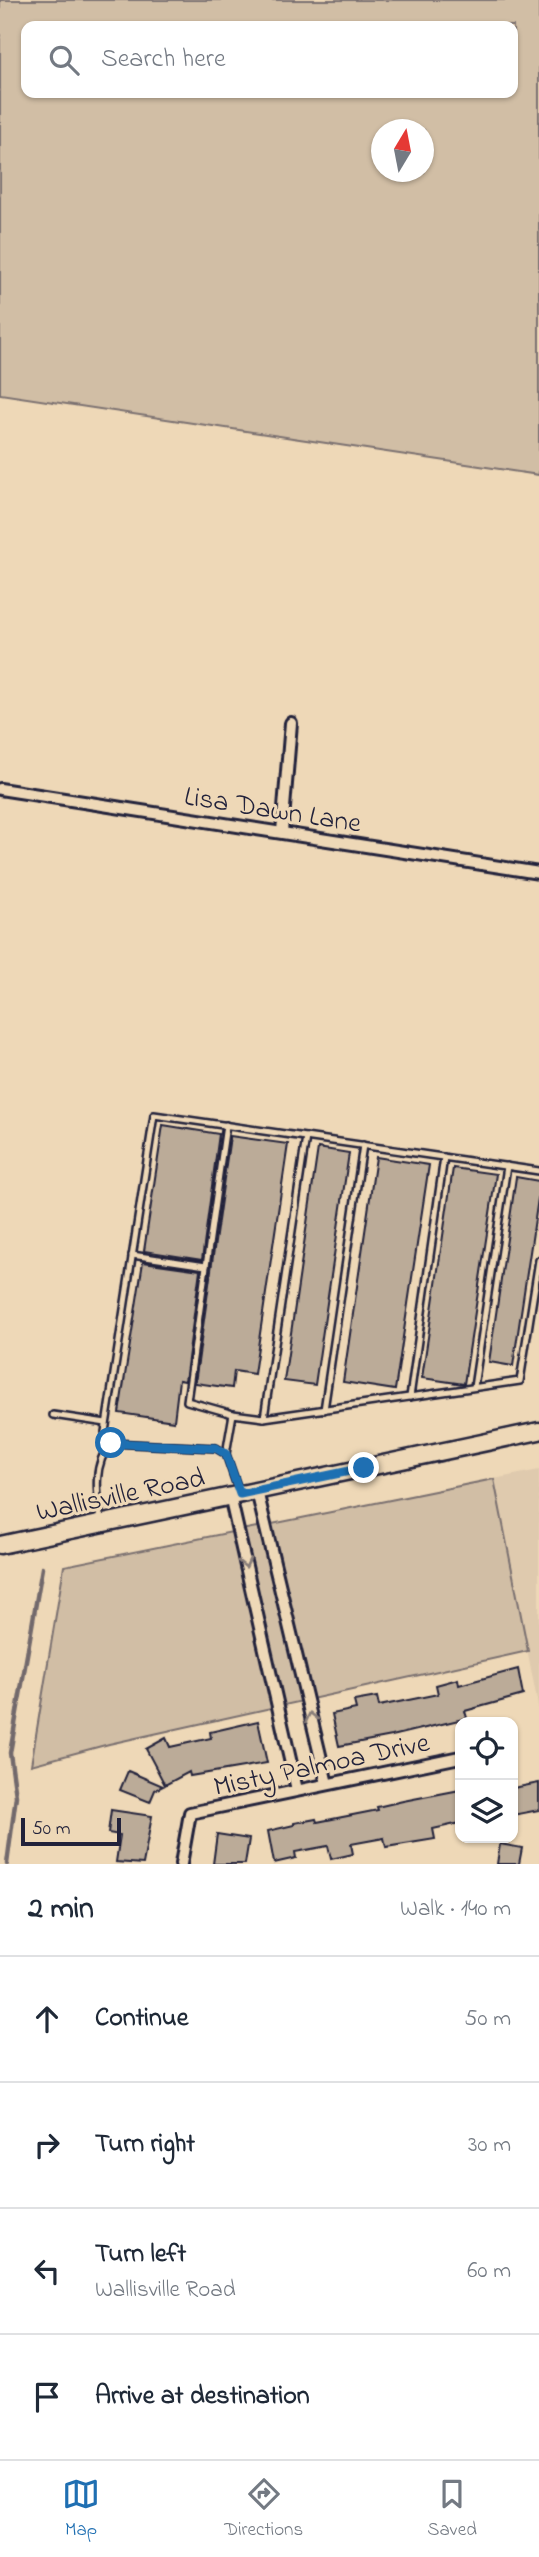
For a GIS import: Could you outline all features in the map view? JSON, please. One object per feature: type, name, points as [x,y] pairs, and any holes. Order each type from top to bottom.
[{"type":"main road","name":"Wallisville Road","points":[[0,1545],[539,1431]]},
{"type":"street","points":[[282,832],[291,723]]},
{"type":"street","name":"Lisa Dawn Lane","points":[[0,789],[539,873]]},
{"type":"street","points":[[257,1491],[327,1784]]},
{"type":"street","points":[[235,1495],[297,1790]]},
{"type":"street","name":"Misty Palmoa Drive","points":[[181,1864],[190,1813],[455,1758]]},
{"type":"lane","points":[[111,1443],[104,1432],[154,1115],[539,1171]]},
{"type":"lane","points":[[226,1125],[187,1401],[233,1414],[264,1418],[520,1381],[539,1260]]},
{"type":"lane","points":[[264,1418],[306,1137]]},
{"type":"lane","points":[[324,1410],[363,1145]]},
{"type":"lane","points":[[410,1397],[444,1157]]},
{"type":"lane","points":[[474,1387],[507,1166]]},
{"type":"lane","points":[[132,1255],[206,1266]]},
{"type":"lane","points":[[233,1414],[226,1454],[235,1495]]},
{"type":"lane","points":[[52,1415],[106,1423]]},
{"type":"lane","points":[[111,1443],[216,1448],[226,1454]]},
{"type":"lane","points":[[101,1524],[96,1488],[101,1455],[111,1443]]},
{"type":"shaded area","points":[[0,0],[539,0],[539,475],[0,394]]},
{"type":"shaded area","points":[[539,1470],[539,1710],[494,1479]]},
{"type":"shaded area","points":[[494,1479],[528,1651],[109,1744],[31,1765],[64,1566]]},
{"type":"building","points":[[163,1125],[219,1134],[202,1260],[144,1251]]},
{"type":"building","points":[[230,1136],[288,1144],[254,1374],[234,1371],[232,1388],[195,1383]]},
{"type":"building","points":[[318,1148],[349,1153],[315,1385],[284,1381]]},
{"type":"building","points":[[376,1157],[429,1165],[395,1390],[343,1382]]},
{"type":"building","points":[[453,1168],[496,1174],[464,1384],[422,1378]]},
{"type":"building","points":[[516,1177],[539,1181],[539,1192],[513,1366],[489,1362]]},
{"type":"building","points":[[143,1262],[200,1270],[185,1381],[179,1380],[174,1421],[119,1413]]},
{"type":"building","points":[[518,1669],[523,1695],[465,1711],[467,1717],[455,1717],[455,1721],[339,1746],[332,1714],[356,1709],[354,1701],[377,1697],[379,1706],[438,1694],[436,1685],[458,1679],[459,1685]]},
{"type":"building","points":[[258,1721],[267,1763],[190,1776],[189,1772],[165,1785],[146,1749],[166,1738],[170,1747],[211,1738],[210,1732]]},
{"type":"building","points":[[128,1771],[163,1786],[155,1790],[150,1802],[120,1790]]},
{"type":"building","points":[[539,1783],[539,1810],[518,1814],[518,1787]]},
{"type":"building","points":[[455,1791],[455,1824],[433,1829],[435,1839],[386,1847],[384,1838],[351,1844],[353,1854],[331,1859],[328,1846],[295,1852],[296,1858],[274,1863],[268,1831],[294,1823],[316,1819],[317,1822],[378,1810],[377,1807]]},
{"type":"building","points":[[111,1810],[152,1816],[143,1864],[116,1862],[120,1835],[108,1833]]},
{"type":"building","points":[[217,1834],[249,1839],[245,1864],[213,1864]]},
{"type":"building","points":[[500,1844],[522,1848],[519,1864],[497,1864]]},
{"type":"waterway","points":[[7,1864],[16,1796],[10,1753],[42,1568]]},
{"type":"route","points":[[111,1443],[216,1448],[226,1454],[240,1494],[364,1468]]}]
